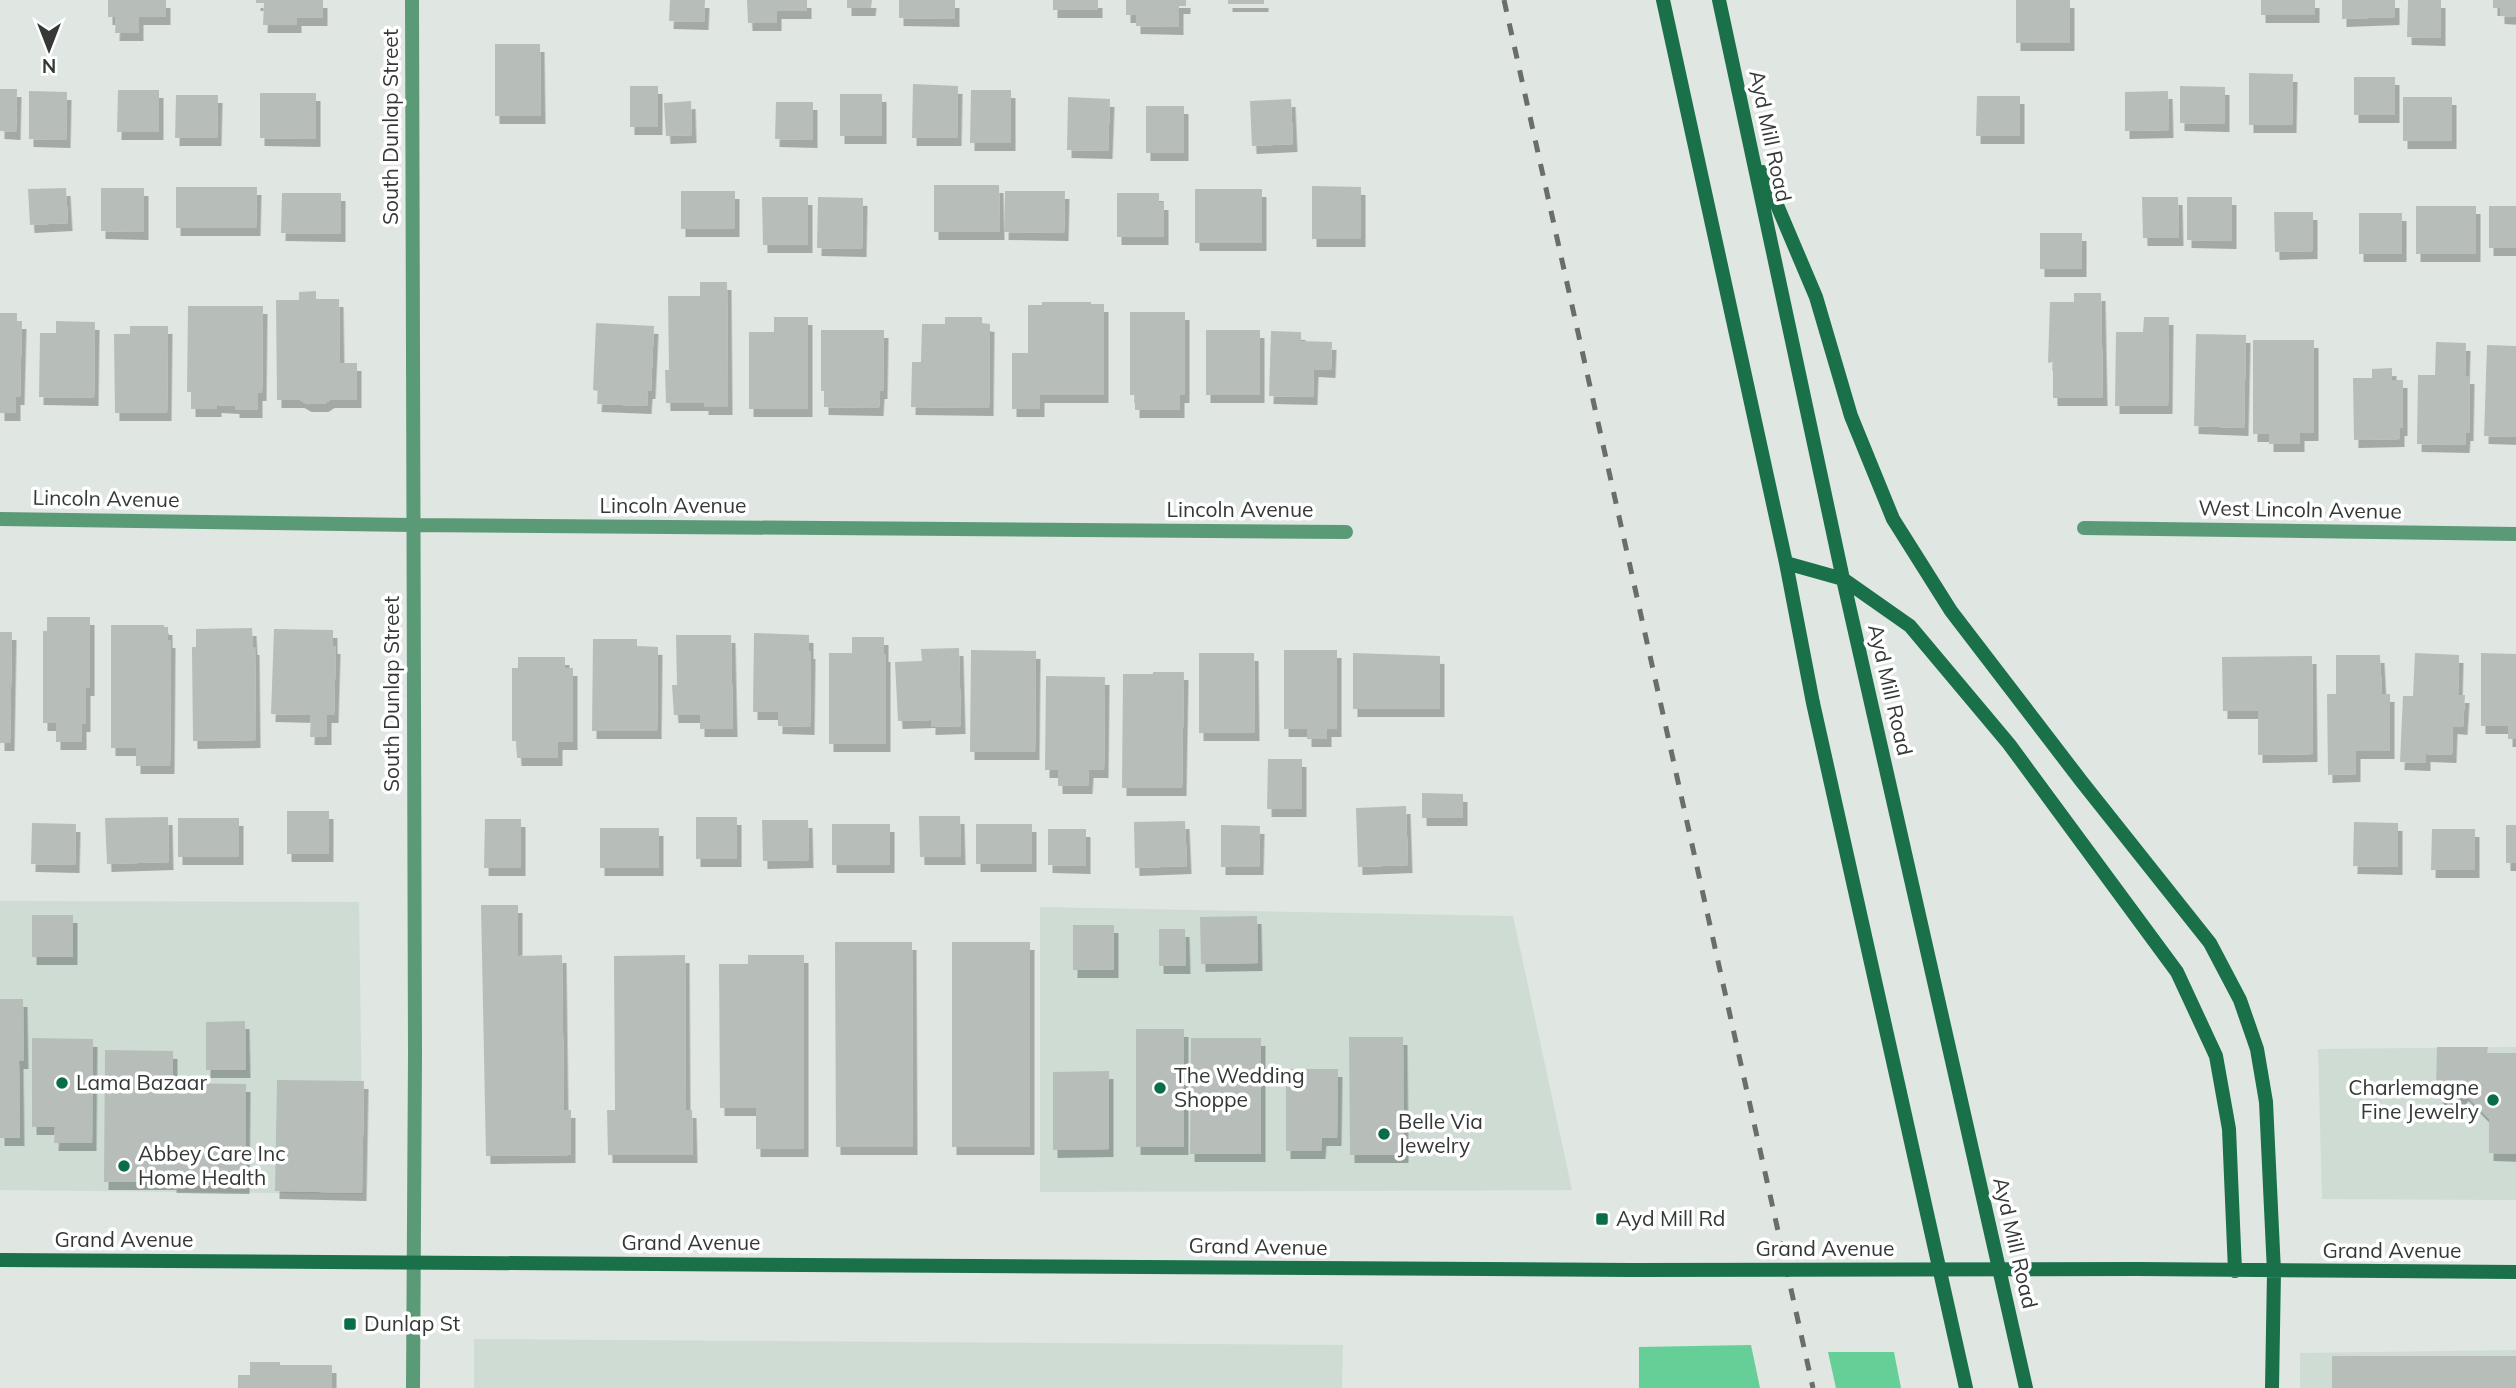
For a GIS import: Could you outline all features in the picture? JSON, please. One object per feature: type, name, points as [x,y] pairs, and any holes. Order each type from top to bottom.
[{"type":"main road","points":[[1663,0],[1786,563],[1813,703],[1966,1388]]},
{"type":"main road","name":"Ayd Mill Road","points":[[1719,0],[1843,579],[2026,1388]]},
{"type":"main road","points":[[1751,142],[1816,297],[1851,416],[1893,519],[1951,611],[2210,943],[2240,1000],[2257,1049],[2266,1102],[2274,1272],[2272,1388]]},
{"type":"main road","points":[[1786,563],[1843,579],[1910,626],[2009,744],[2177,972],[2216,1056],[2229,1129],[2235,1271]]},
{"type":"main road","name":"Grand Avenue","points":[[0,1260],[1631,1270],[2138,1269],[2516,1272]]},
{"type":"street","name":"South Dunlap Street","points":[[412,0],[413,1388]]},
{"type":"street","name":"Lincoln Avenue","points":[[0,519],[1346,532]]},
{"type":"street","name":"West Lincoln Avenue","points":[[2084,528],[2516,534]]},
{"type":"shaded area","points":[[0,901],[359,902],[363,1194],[0,1190]]},
{"type":"shaded area","points":[[1040,907],[1513,916],[1572,1190],[1040,1192]]},
{"type":"shaded area","points":[[2516,1047],[2516,1200],[2322,1199],[2318,1049]]},
{"type":"shaded area","points":[[474,1339],[1343,1345],[1342,1388],[474,1388]]},
{"type":"shaded area","points":[[2516,1350],[2516,1388],[2300,1388],[2300,1353]]},
{"type":"green space","points":[[1751,1345],[1760,1388],[1639,1388],[1639,1347]]},
{"type":"green space","points":[[1828,1352],[1894,1352],[1901,1388],[1836,1388]]},
{"type":"building","points":[[108,0],[166,0],[166,17],[139,17],[139,33],[115,33],[116,17],[108,17]]},
{"type":"building","points":[[256,0],[323,0],[323,18],[297,18],[297,25],[263,25],[264,3],[256,3]]},
{"type":"building","points":[[670,0],[705,0],[704,22],[669,21]]},
{"type":"building","points":[[747,0],[807,0],[807,11],[777,11],[777,23],[748,23]]},
{"type":"building","points":[[847,0],[872,0],[871,8],[847,8]]},
{"type":"building","points":[[899,0],[955,0],[955,19],[899,18]]},
{"type":"building","points":[[1053,0],[1098,0],[1098,10],[1053,10]]},
{"type":"building","points":[[1126,0],[1186,0],[1186,6],[1179,6],[1179,27],[1136,26],[1136,15],[1126,15]]},
{"type":"building","points":[[1228,0],[1264,0],[1264,4],[1228,4]]},
{"type":"building","points":[[2016,0],[2070,0],[2070,43],[2016,43]]},
{"type":"building","points":[[2261,0],[2315,0],[2315,15],[2261,15]]},
{"type":"building","points":[[2342,0],[2395,0],[2395,17],[2342,19]]},
{"type":"building","points":[[2408,0],[2441,0],[2441,38],[2407,37]]},
{"type":"building","points":[[2493,0],[2516,0],[2516,17],[2500,16],[2500,8],[2493,8]]},
{"type":"building","points":[[495,44],[540,44],[541,116],[495,116]]},
{"type":"building","points":[[2249,73],[2293,74],[2292,125],[2249,125]]},
{"type":"building","points":[[2354,77],[2395,77],[2395,115],[2354,115]]},
{"type":"building","points":[[913,84],[958,86],[957,138],[912,138]]},
{"type":"building","points":[[630,86],[658,86],[658,127],[630,127]]},
{"type":"building","points":[[2180,86],[2225,87],[2225,124],[2180,123]]},
{"type":"building","points":[[0,89],[17,89],[16,132],[0,131]]},
{"type":"building","points":[[118,90],[159,90],[159,132],[117,132]]},
{"type":"building","points":[[971,90],[1011,90],[1011,143],[970,143]]},
{"type":"building","points":[[29,91],[67,92],[66,140],[29,139]]},
{"type":"building","points":[[2168,91],[2169,130],[2125,131],[2125,92]]},
{"type":"building","points":[[260,93],[316,93],[316,139],[260,138]]},
{"type":"building","points":[[840,94],[882,94],[882,136],[840,136]]},
{"type":"building","points":[[176,95],[218,95],[217,138],[175,138]]},
{"type":"building","points":[[1977,96],[2020,96],[2020,136],[1976,136]]},
{"type":"building","points":[[1068,97],[1110,99],[1108,151],[1067,150]]},
{"type":"building","points":[[2403,97],[2452,97],[2452,141],[2403,141]]},
{"type":"building","points":[[1291,99],[1293,144],[1252,146],[1250,101]]},
{"type":"building","points":[[691,101],[692,135],[666,136],[664,103]]},
{"type":"building","points":[[776,102],[813,102],[813,140],[775,139]]},
{"type":"building","points":[[1146,106],[1184,106],[1184,153],[1146,153]]},
{"type":"building","points":[[934,185],[999,185],[1000,232],[934,232]]},
{"type":"building","points":[[1312,186],[1361,187],[1361,239],[1312,239]]},
{"type":"building","points":[[176,187],[257,187],[256,228],[176,228]]},
{"type":"building","points":[[66,188],[68,223],[30,225],[28,189]]},
{"type":"building","points":[[101,188],[144,188],[144,232],[101,231]]},
{"type":"building","points":[[1195,189],[1262,189],[1262,243],[1195,243]]},
{"type":"building","points":[[681,191],[735,191],[735,229],[681,229]]},
{"type":"building","points":[[1005,191],[1065,191],[1064,233],[1004,232]]},
{"type":"building","points":[[282,193],[341,193],[341,234],[281,233]]},
{"type":"building","points":[[1117,193],[1159,193],[1159,202],[1164,202],[1164,237],[1117,237]]},
{"type":"building","points":[[762,197],[808,197],[808,245],[763,245]]},
{"type":"building","points":[[818,197],[863,198],[862,249],[817,248]]},
{"type":"building","points":[[2142,197],[2178,197],[2179,238],[2143,238]]},
{"type":"building","points":[[2187,197],[2232,197],[2232,241],[2187,240]]},
{"type":"building","points":[[2416,206],[2476,206],[2476,254],[2416,254]]},
{"type":"building","points":[[2489,206],[2516,206],[2516,248],[2489,248]]},
{"type":"building","points":[[2274,212],[2313,212],[2313,251],[2275,252]]},
{"type":"building","points":[[2359,213],[2402,213],[2402,254],[2359,254]]},
{"type":"building","points":[[2040,233],[2082,233],[2082,269],[2040,269]]},
{"type":"building","points":[[700,282],[727,282],[728,407],[704,407],[704,403],[666,403],[665,370],[669,370],[668,296],[700,296]]},
{"type":"building","points":[[316,291],[316,299],[339,299],[340,363],[357,363],[357,400],[330,400],[324,404],[307,404],[300,400],[277,400],[276,300],[299,300],[299,292]]},
{"type":"building","points":[[2074,293],[2101,293],[2103,398],[2053,398],[2053,362],[2048,363],[2050,302],[2074,302]]},
{"type":"building","points":[[1042,302],[1104,304],[1104,395],[1040,395],[1040,409],[1012,409],[1012,353],[1028,353],[1028,305],[1042,305]]},
{"type":"building","points":[[188,306],[263,306],[262,393],[258,393],[258,410],[235,410],[235,406],[217,405],[217,409],[191,409],[191,392],[187,392]]},
{"type":"building","points":[[1130,312],[1185,312],[1185,395],[1180,395],[1180,410],[1135,410],[1135,395],[1130,395]]},
{"type":"building","points":[[0,313],[17,313],[17,321],[22,321],[20,397],[16,397],[16,413],[0,413]]},
{"type":"building","points":[[774,317],[808,317],[808,409],[749,409],[749,332],[774,332]]},
{"type":"building","points":[[945,317],[982,317],[982,323],[990,324],[989,408],[911,407],[912,362],[921,362],[922,324],[945,324]]},
{"type":"building","points":[[2144,317],[2169,317],[2168,406],[2115,406],[2116,332],[2143,332]]},
{"type":"building","points":[[56,321],[95,322],[94,398],[39,397],[40,333],[56,333]]},
{"type":"building","points":[[596,323],[654,326],[651,391],[648,391],[647,406],[597,404],[598,391],[593,390]]},
{"type":"building","points":[[130,326],[168,326],[167,413],[115,413],[114,334],[130,334]]},
{"type":"building","points":[[821,330],[884,330],[883,391],[880,391],[879,408],[824,407],[824,391],[821,391]]},
{"type":"building","points":[[1206,330],[1260,330],[1260,395],[1206,395]]},
{"type":"building","points":[[1271,331],[1301,332],[1301,341],[1332,342],[1331,370],[1314,369],[1313,397],[1269,396]]},
{"type":"building","points":[[2196,334],[2246,335],[2244,428],[2194,426]]},
{"type":"building","points":[[2253,340],[2314,340],[2314,433],[2300,433],[2300,444],[2269,444],[2269,434],[2253,434]]},
{"type":"building","points":[[2436,342],[2466,343],[2465,376],[2470,376],[2469,433],[2466,433],[2465,445],[2417,444],[2418,375],[2435,375]]},
{"type":"building","points":[[2487,345],[2516,346],[2516,437],[2484,436]]},
{"type":"building","points":[[2392,368],[2392,380],[2403,380],[2403,428],[2400,428],[2400,439],[2354,440],[2353,378],[2372,378],[2372,369]]},
{"type":"building","points":[[47,617],[90,617],[90,688],[86,688],[86,724],[82,724],[82,742],[56,742],[56,723],[43,723],[43,631],[47,631]]},
{"type":"building","points":[[111,625],[168,627],[168,640],[171,640],[170,766],[136,766],[136,748],[111,748]]},
{"type":"building","points":[[252,628],[255,647],[256,740],[193,741],[192,647],[196,647],[196,629]]},
{"type":"building","points":[[274,629],[333,630],[333,646],[336,646],[334,715],[327,715],[327,737],[310,737],[311,715],[271,714]]},
{"type":"building","points":[[0,632],[12,632],[10,743],[0,743]]},
{"type":"building","points":[[754,633],[809,635],[810,727],[778,726],[778,712],[753,712]]},
{"type":"building","points":[[676,635],[731,635],[733,729],[700,729],[700,715],[674,715],[672,685],[677,685]]},
{"type":"building","points":[[852,637],[884,637],[886,744],[829,744],[829,653],[852,653]]},
{"type":"building","points":[[593,639],[637,639],[637,646],[658,647],[657,731],[592,731]]},
{"type":"building","points":[[959,648],[961,726],[931,727],[931,720],[898,721],[895,662],[922,661],[921,649]]},
{"type":"building","points":[[971,650],[1036,651],[1035,752],[970,752]]},
{"type":"building","points":[[1284,650],[1337,650],[1337,729],[1327,729],[1327,739],[1307,739],[1307,729],[1284,729]]},
{"type":"building","points":[[1199,653],[1254,653],[1255,733],[1199,733]]},
{"type":"building","points":[[1353,653],[1440,656],[1440,709],[1353,709]]},
{"type":"building","points":[[2415,653],[2459,655],[2458,695],[2465,695],[2463,727],[2453,726],[2452,755],[2426,754],[2426,763],[2400,762],[2403,696],[2413,696]]},
{"type":"building","points":[[2481,653],[2516,654],[2516,739],[2508,739],[2508,726],[2481,726]]},
{"type":"building","points":[[2336,655],[2380,655],[2382,694],[2390,694],[2390,751],[2356,751],[2356,774],[2328,775],[2327,694],[2336,694]]},
{"type":"building","points":[[2312,656],[2313,754],[2258,755],[2258,711],[2223,711],[2222,657]]},
{"type":"building","points":[[518,657],[565,657],[565,668],[573,668],[573,742],[558,742],[558,758],[517,758],[516,741],[512,741],[512,668],[518,668]]},
{"type":"building","points":[[1184,672],[1182,788],[1122,788],[1123,674]]},
{"type":"building","points":[[1046,676],[1105,677],[1104,770],[1089,770],[1088,786],[1058,786],[1058,770],[1045,770]]},
{"type":"building","points":[[1268,759],[1302,759],[1302,809],[1267,809]]},
{"type":"building","points":[[1422,793],[1463,794],[1463,818],[1422,818]]},
{"type":"building","points":[[1406,806],[1408,865],[1358,867],[1356,808]]},
{"type":"building","points":[[287,811],[329,811],[329,854],[287,854]]},
{"type":"building","points":[[919,816],[960,816],[961,857],[920,857]]},
{"type":"building","points":[[168,817],[169,862],[107,864],[105,818]]},
{"type":"building","points":[[696,817],[737,817],[737,859],[696,859]]},
{"type":"building","points":[[178,818],[239,818],[239,857],[178,857]]},
{"type":"building","points":[[485,819],[521,819],[521,868],[484,868]]},
{"type":"building","points":[[762,820],[808,820],[809,860],[763,861]]},
{"type":"building","points":[[1185,821],[1187,866],[1135,868],[1134,822]]},
{"type":"building","points":[[2354,822],[2398,823],[2398,867],[2353,866]]},
{"type":"building","points":[[32,823],[76,824],[75,865],[31,864]]},
{"type":"building","points":[[832,824],[890,824],[890,865],[832,865]]},
{"type":"building","points":[[976,824],[1032,824],[1032,864],[976,864]]},
{"type":"building","points":[[1221,825],[1260,826],[1259,867],[1221,867]]},
{"type":"building","points":[[2506,825],[2516,825],[2516,863],[2506,863]]},
{"type":"building","points":[[600,828],[659,828],[659,868],[600,868]]},
{"type":"building","points":[[1048,829],[1086,829],[1086,866],[1048,865]]},
{"type":"building","points":[[2432,829],[2475,829],[2475,870],[2431,870]]},
{"type":"building","points":[[481,905],[518,905],[518,956],[562,955],[564,1110],[571,1110],[571,1155],[486,1156]]},
{"type":"building","points":[[32,915],[73,915],[73,957],[32,957]]},
{"type":"building","points":[[1257,916],[1258,963],[1201,964],[1200,917]]},
{"type":"building","points":[[1073,925],[1114,925],[1114,970],[1073,970]]},
{"type":"building","points":[[1159,929],[1185,929],[1186,966],[1159,966]]},
{"type":"building","points":[[835,942],[912,942],[913,1147],[836,1147]]},
{"type":"building","points":[[952,942],[1030,942],[1030,1147],[952,1147]]},
{"type":"building","points":[[685,955],[686,1110],[692,1110],[693,1155],[608,1155],[607,1110],[615,1110],[614,956]]},
{"type":"building","points":[[748,955],[804,955],[804,1149],[756,1149],[756,1108],[720,1108],[719,964],[748,964]]},
{"type":"building","points":[[0,999],[23,999],[24,1061],[19,1061],[20,1138],[0,1138]]},
{"type":"building","points":[[245,1021],[246,1070],[206,1070],[206,1022]]},
{"type":"building","name":"The Wedding Shoppe","points":[[1136,1029],[1184,1029],[1184,1147],[1136,1147]]},
{"type":"building","points":[[1349,1037],[1403,1037],[1404,1155],[1350,1155]]},
{"type":"building","name":"Lama Bazaar","points":[[32,1038],[93,1039],[92,1143],[54,1143],[55,1127],[32,1127]]},
{"type":"building","points":[[1191,1038],[1261,1038],[1261,1154],[1190,1154]]},
{"type":"building","name":"Charlemagne Fine Jewelry","points":[[2437,1047],[2488,1047],[2487,1053],[2516,1053],[2516,1154],[2489,1153],[2489,1119],[2464,1093],[2459,1099],[2452,1101],[2445,1101],[2439,1096],[2436,1089]]},
{"type":"building","points":[[105,1050],[173,1051],[173,1083],[246,1084],[245,1186],[104,1182]]},
{"type":"building","points":[[1286,1069],[1338,1069],[1337,1138],[1322,1138],[1321,1151],[1286,1151]]},
{"type":"building","points":[[1109,1071],[1109,1149],[1053,1150],[1053,1072]]},
{"type":"building","points":[[277,1080],[364,1081],[362,1193],[275,1191]]},
{"type":"building","points":[[2332,1356],[2516,1356],[2516,1388],[2332,1388]]},
{"type":"building","points":[[250,1362],[332,1365],[332,1388],[238,1388],[238,1375],[250,1375]]},
{"type":"railway","points":[[1504,0],[1813,1388]]},
{"type":"place","name":"Lama Bazaar","points":[[62,1083]]},
{"type":"place","name":"The Wedding Shoppe","points":[[1160,1088]]},
{"type":"place","name":"Charlemagne Fine Jewelry","points":[[2493,1100]]},
{"type":"place","name":"Belle Via Jewelry","points":[[1384,1134]]},
{"type":"place","name":"Abbey Care Inc Home Health","points":[[124,1166]]},
{"type":"place","name":"Ayd Mill Rd","points":[[1602,1219]]},
{"type":"place","name":"Dunlap St","points":[[350,1324]]}]
